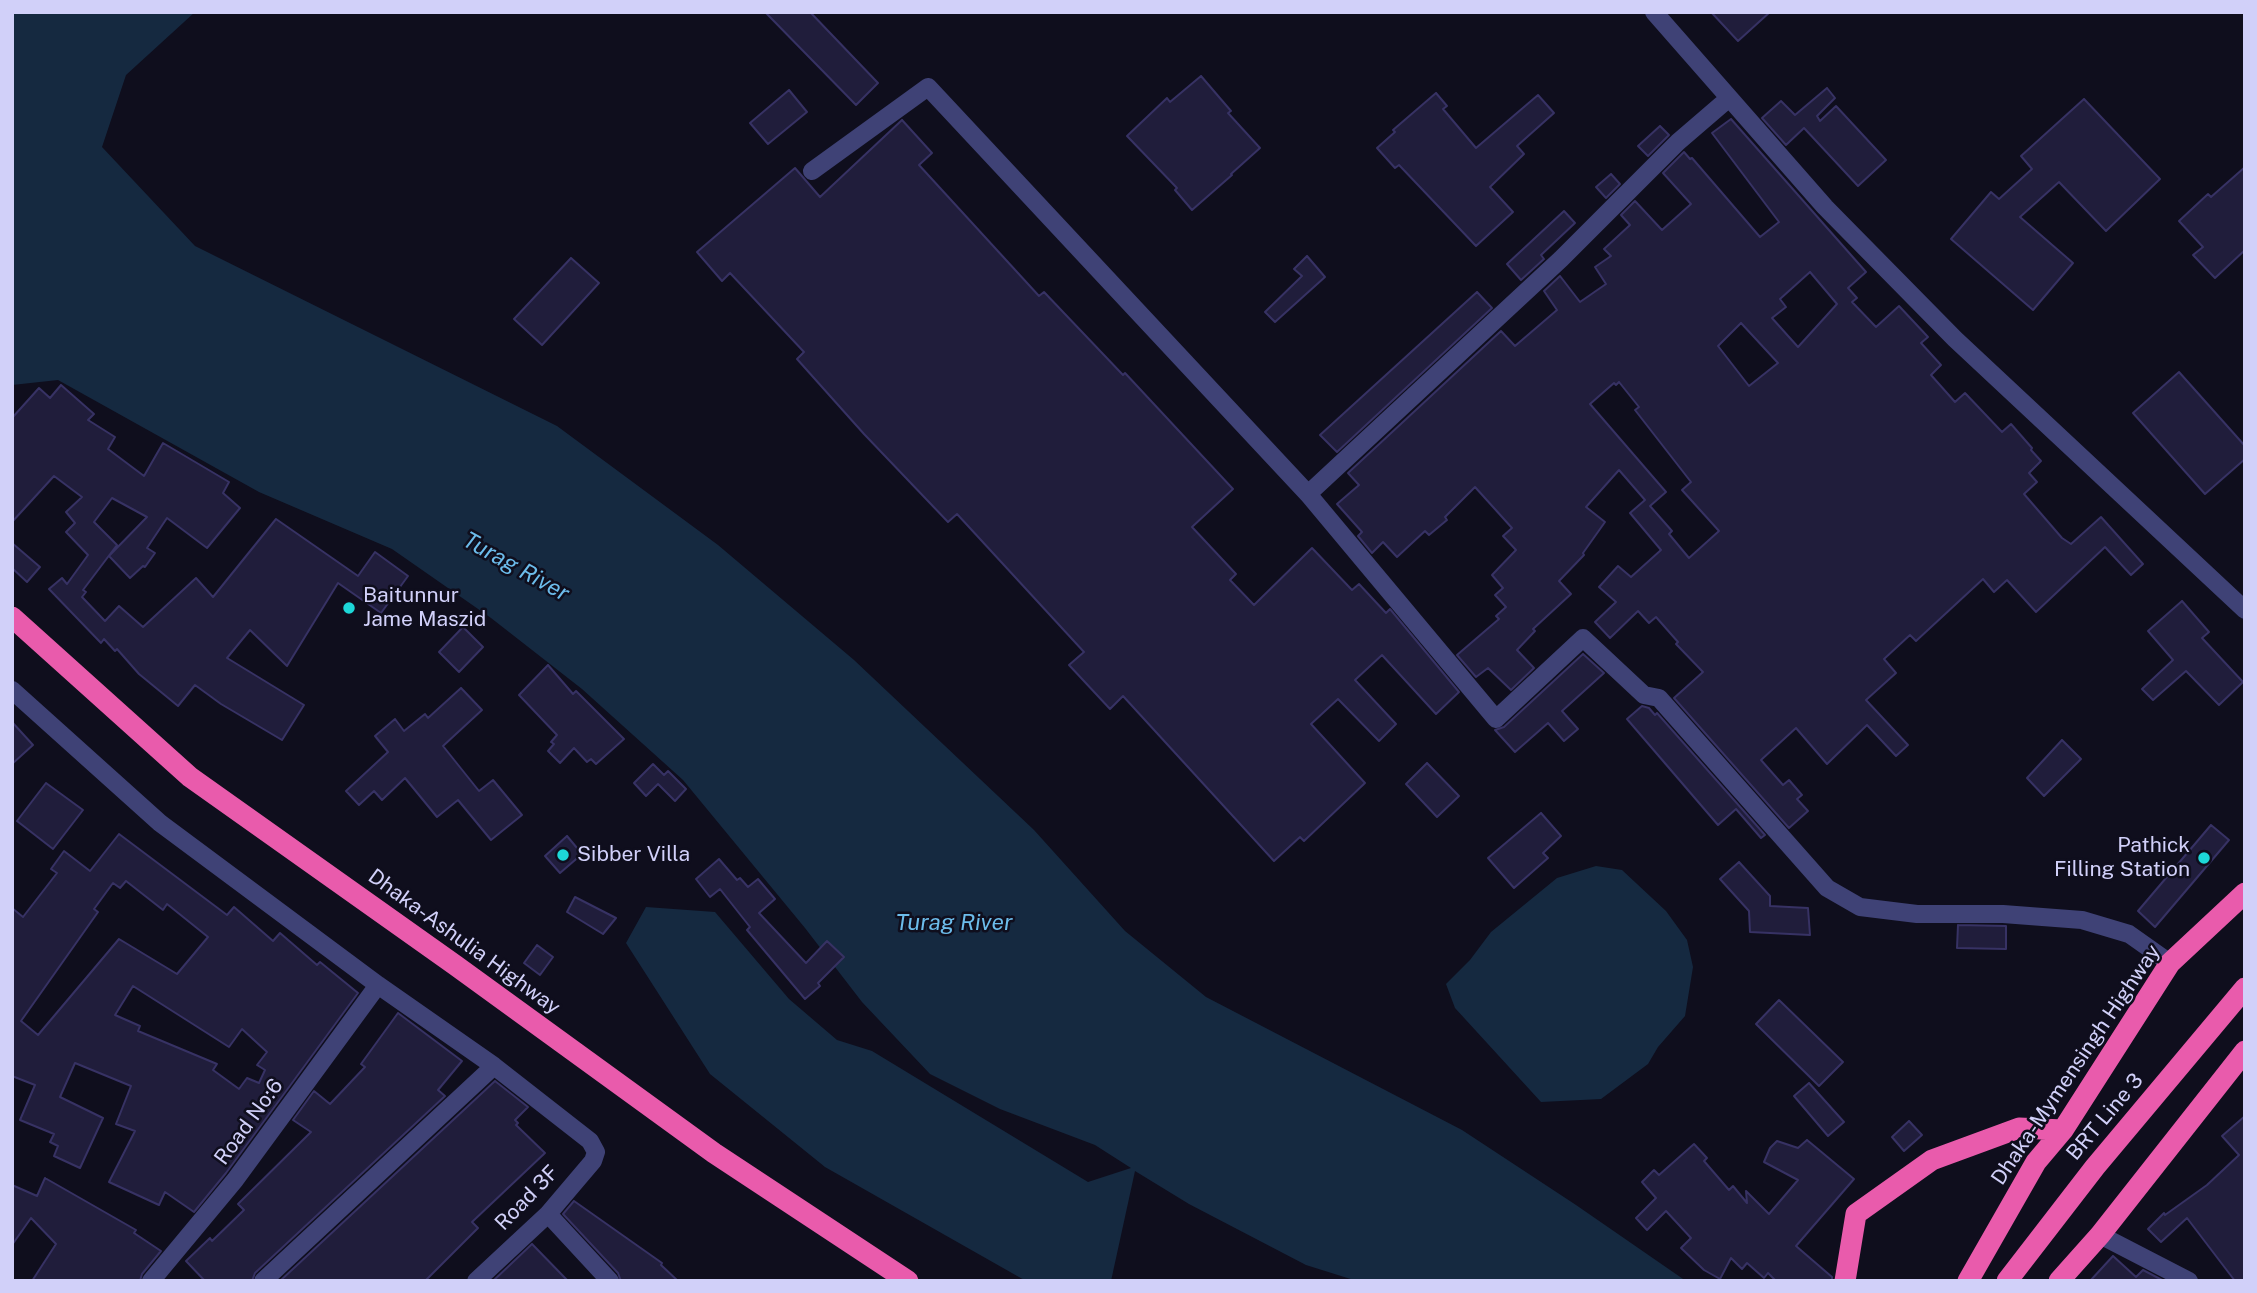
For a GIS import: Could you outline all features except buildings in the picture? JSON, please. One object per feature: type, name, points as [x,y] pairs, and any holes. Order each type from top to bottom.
[{"type":"highway","name":"Dhaka-Ashulia Highway","points":[[12,617],[190,777],[713,1153],[908,1281]]},
{"type":"highway","name":"Dhaka-Mymensingh Highway","points":[[1968,1281],[2036,1162],[2063,1130],[2170,963],[2245,893]]},
{"type":"highway","name":"BRT Line 3","points":[[2007,1281],[2095,1167],[2245,988]]},
{"type":"highway","points":[[2059,1281],[2100,1235],[2245,1051]]},
{"type":"highway","points":[[1844,1281],[1856,1214],[1932,1160],[2019,1128],[2063,1130]]},
{"type":"street","points":[[1654,12],[1825,207],[1955,339],[2245,610]]},
{"type":"street","points":[[811,172],[928,87],[1308,494],[1496,719],[1583,638],[1644,695],[1659,698],[1827,888],[1860,906],[1917,914],[2003,914],[2081,920],[2129,934],[2170,963]]},
{"type":"street","points":[[1308,494],[1561,259],[1678,142],[1728,99]]},
{"type":"street","points":[[12,690],[160,823],[378,985],[494,1066],[263,1281]]},
{"type":"street","name":"Road No:6","points":[[151,1281],[235,1180],[378,985]]},
{"type":"street","name":"Road 3F","points":[[476,1281],[548,1214],[593,1161],[596,1152],[590,1141],[494,1066]]},
{"type":"street","points":[[548,1214],[610,1281]]},
{"type":"street","points":[[2100,1235],[2189,1281]]},
{"type":"water","name":"Turag River","points":[[12,12],[195,12],[126,75],[102,147],[195,246],[557,426],[718,545],[854,660],[1034,830],[1125,931],[1206,997],[1462,1130],[1686,1281],[1357,1281],[1306,1265],[1189,1204],[1135,1171],[1111,1281],[1026,1281],[825,1167],[710,1074],[626,943],[646,907],[715,912],[789,999],[837,1040],[872,1051],[1088,1182],[1131,1168],[1095,1145],[1000,1109],[930,1074],[862,1002],[683,780],[582,689],[491,618],[392,549],[259,492],[58,380],[12,385]]},
{"type":"water","points":[[1596,866],[1622,870],[1666,911],[1687,940],[1693,967],[1685,1016],[1658,1047],[1648,1064],[1601,1099],[1541,1102],[1455,1008],[1446,984],[1470,960],[1491,932],[1557,878]]},
{"type":"place","name":"Baitunnur Jame Maszid","points":[[349,608]]},
{"type":"place","name":"Sibber Villa","points":[[563,855]]},
{"type":"place","name":"Pathick Filling Station","points":[[2204,858]]}]
